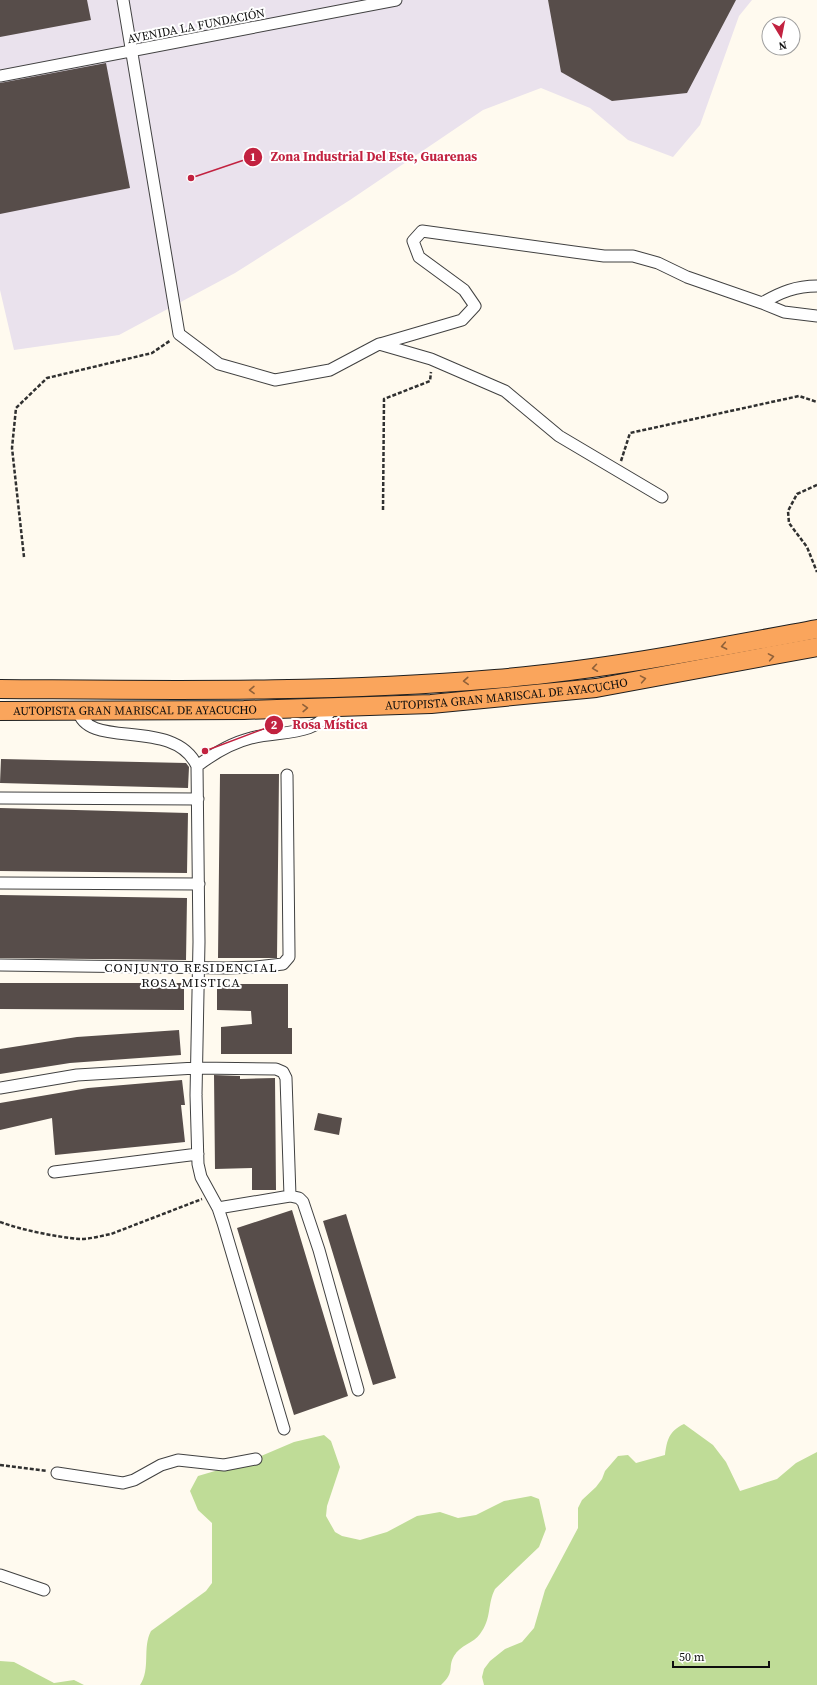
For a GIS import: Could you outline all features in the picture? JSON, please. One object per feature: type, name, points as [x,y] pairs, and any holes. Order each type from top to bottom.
[{"type":"highway","name":"AUTOPISTA GRAN MARISCAL DE AYACUCHO","points":[[0,689],[235,691],[344,689],[496,679],[583,670],[657,659],[817,629]]},
{"type":"highway","name":"AUTOPISTA GRAN MARISCAL DE AYACUCHO","points":[[0,711],[244,710],[431,704],[596,688],[817,647]]},
{"type":"street","points":[[123,0],[133,51],[179,334],[219,364],[275,380],[330,370],[379,344],[462,320],[475,306],[464,290],[419,257],[412,241],[422,231],[604,256],[633,256],[658,263],[687,277],[784,312],[817,316]]},
{"type":"street","name":"AVENIDA LA FUNDACIÓN","points":[[0,76],[396,0]]},
{"type":"street","points":[[762,303],[782,291],[802,286],[817,286]]},
{"type":"street","points":[[379,344],[431,359],[505,391],[559,436],[662,497]]},
{"type":"street","points":[[197,766],[216,752],[250,738],[313,727],[325,719],[332,707]]},
{"type":"street","points":[[78,710],[83,722],[91,728],[106,732],[134,733],[158,738],[189,753],[197,766],[199,966],[196,1068],[199,1171],[218,1208],[284,1429]]},
{"type":"street","points":[[0,965],[275,966],[283,964],[289,957],[287,775]]},
{"type":"street","points":[[0,798],[198,799]]},
{"type":"street","points":[[0,882],[198,884]]},
{"type":"street","points":[[0,1088],[77,1075],[196,1068],[276,1069],[286,1076],[290,1196]]},
{"type":"street","points":[[54,1172],[198,1154]]},
{"type":"street","points":[[218,1208],[290,1196],[299,1198],[305,1206],[358,1390]]},
{"type":"street","points":[[57,1473],[123,1483],[134,1480],[161,1465],[178,1460],[224,1465],[256,1459]]},
{"type":"street","points":[[0,1575],[44,1590]]},
{"type":"path","points":[[24,557],[12,448],[16,408],[48,378],[152,353],[179,334]]},
{"type":"path","points":[[384,510],[384,399],[430,381],[431,359]]},
{"type":"path","points":[[618,471],[630,433],[799,396],[817,402]]},
{"type":"path","points":[[817,485],[797,494],[788,511],[789,523],[807,547],[817,572]]},
{"type":"path","points":[[0,1222],[14,1227],[80,1239],[97,1238],[170,1212],[211,1194]]},
{"type":"path","points":[[0,1465],[57,1473]]},
{"type":"shaded area","points":[[0,0],[752,0],[739,16],[700,125],[673,157],[628,140],[590,108],[541,88],[483,110],[350,200],[235,273],[119,335],[14,350],[0,290]]},
{"type":"green space","points":[[684,1424],[713,1445],[726,1462],[740,1491],[777,1479],[796,1463],[817,1452],[817,1685],[484,1685],[482,1677],[484,1669],[490,1661],[505,1649],[522,1642],[534,1628],[545,1590],[578,1528],[578,1508],[582,1500],[596,1487],[602,1479],[605,1471],[618,1456],[628,1455],[636,1463],[665,1455],[670,1436],[675,1430]]},
{"type":"green space","points":[[324,1435],[331,1441],[340,1467],[327,1506],[326,1516],[335,1532],[342,1536],[360,1540],[387,1532],[417,1516],[440,1512],[458,1518],[476,1515],[504,1501],[531,1496],[539,1499],[546,1529],[539,1547],[495,1589],[488,1617],[480,1634],[457,1652],[452,1660],[450,1673],[441,1685],[140,1685],[145,1672],[147,1644],[151,1631],[206,1591],[212,1583],[212,1523],[198,1510],[190,1491],[198,1476],[249,1461],[294,1442]]},
{"type":"green space","points":[[0,1661],[14,1662],[54,1683],[74,1680],[84,1685],[0,1685]]},
{"type":"building","points":[[0,0],[87,0],[91,20],[0,37]]},
{"type":"building","points":[[548,0],[736,0],[687,93],[612,101],[561,72]]},
{"type":"building","points":[[106,63],[130,188],[0,214],[0,83]]},
{"type":"building","points":[[1,759],[186,763],[189,767],[188,788],[0,783]]},
{"type":"building","points":[[220,774],[279,774],[277,958],[218,958]]},
{"type":"building","points":[[0,808],[188,813],[187,873],[0,871]]},
{"type":"building","points":[[0,895],[187,898],[186,960],[0,958]]},
{"type":"building","points":[[0,983],[184,983],[184,1010],[0,1009]]},
{"type":"building","points":[[217,984],[288,984],[288,1028],[292,1028],[292,1054],[221,1054],[221,1027],[252,1024],[251,1011],[217,1010]]},
{"type":"building","points":[[179,1030],[181,1055],[70,1063],[0,1074],[0,1049],[77,1037]]},
{"type":"building","points":[[214,1075],[240,1076],[240,1079],[275,1078],[276,1190],[252,1190],[252,1168],[215,1169]]},
{"type":"building","points":[[182,1080],[185,1105],[181,1105],[185,1142],[55,1155],[52,1118],[0,1130],[0,1103],[88,1088]]},
{"type":"building","points":[[318,1113],[342,1118],[339,1135],[314,1130]]},
{"type":"building","points":[[292,1210],[348,1396],[294,1415],[237,1228]]},
{"type":"building","points":[[346,1214],[396,1378],[373,1385],[323,1221]]},
{"type":"place","name":"Zona Industrial Del Este, Guarenas","points":[[191,178]]},
{"type":"place","name":"Rosa Mística","points":[[205,751]]},
{"type":"district","name":"CONJUNTO RESIDENCIAL ROSA MISTICA","points":[[191,974]]}]
